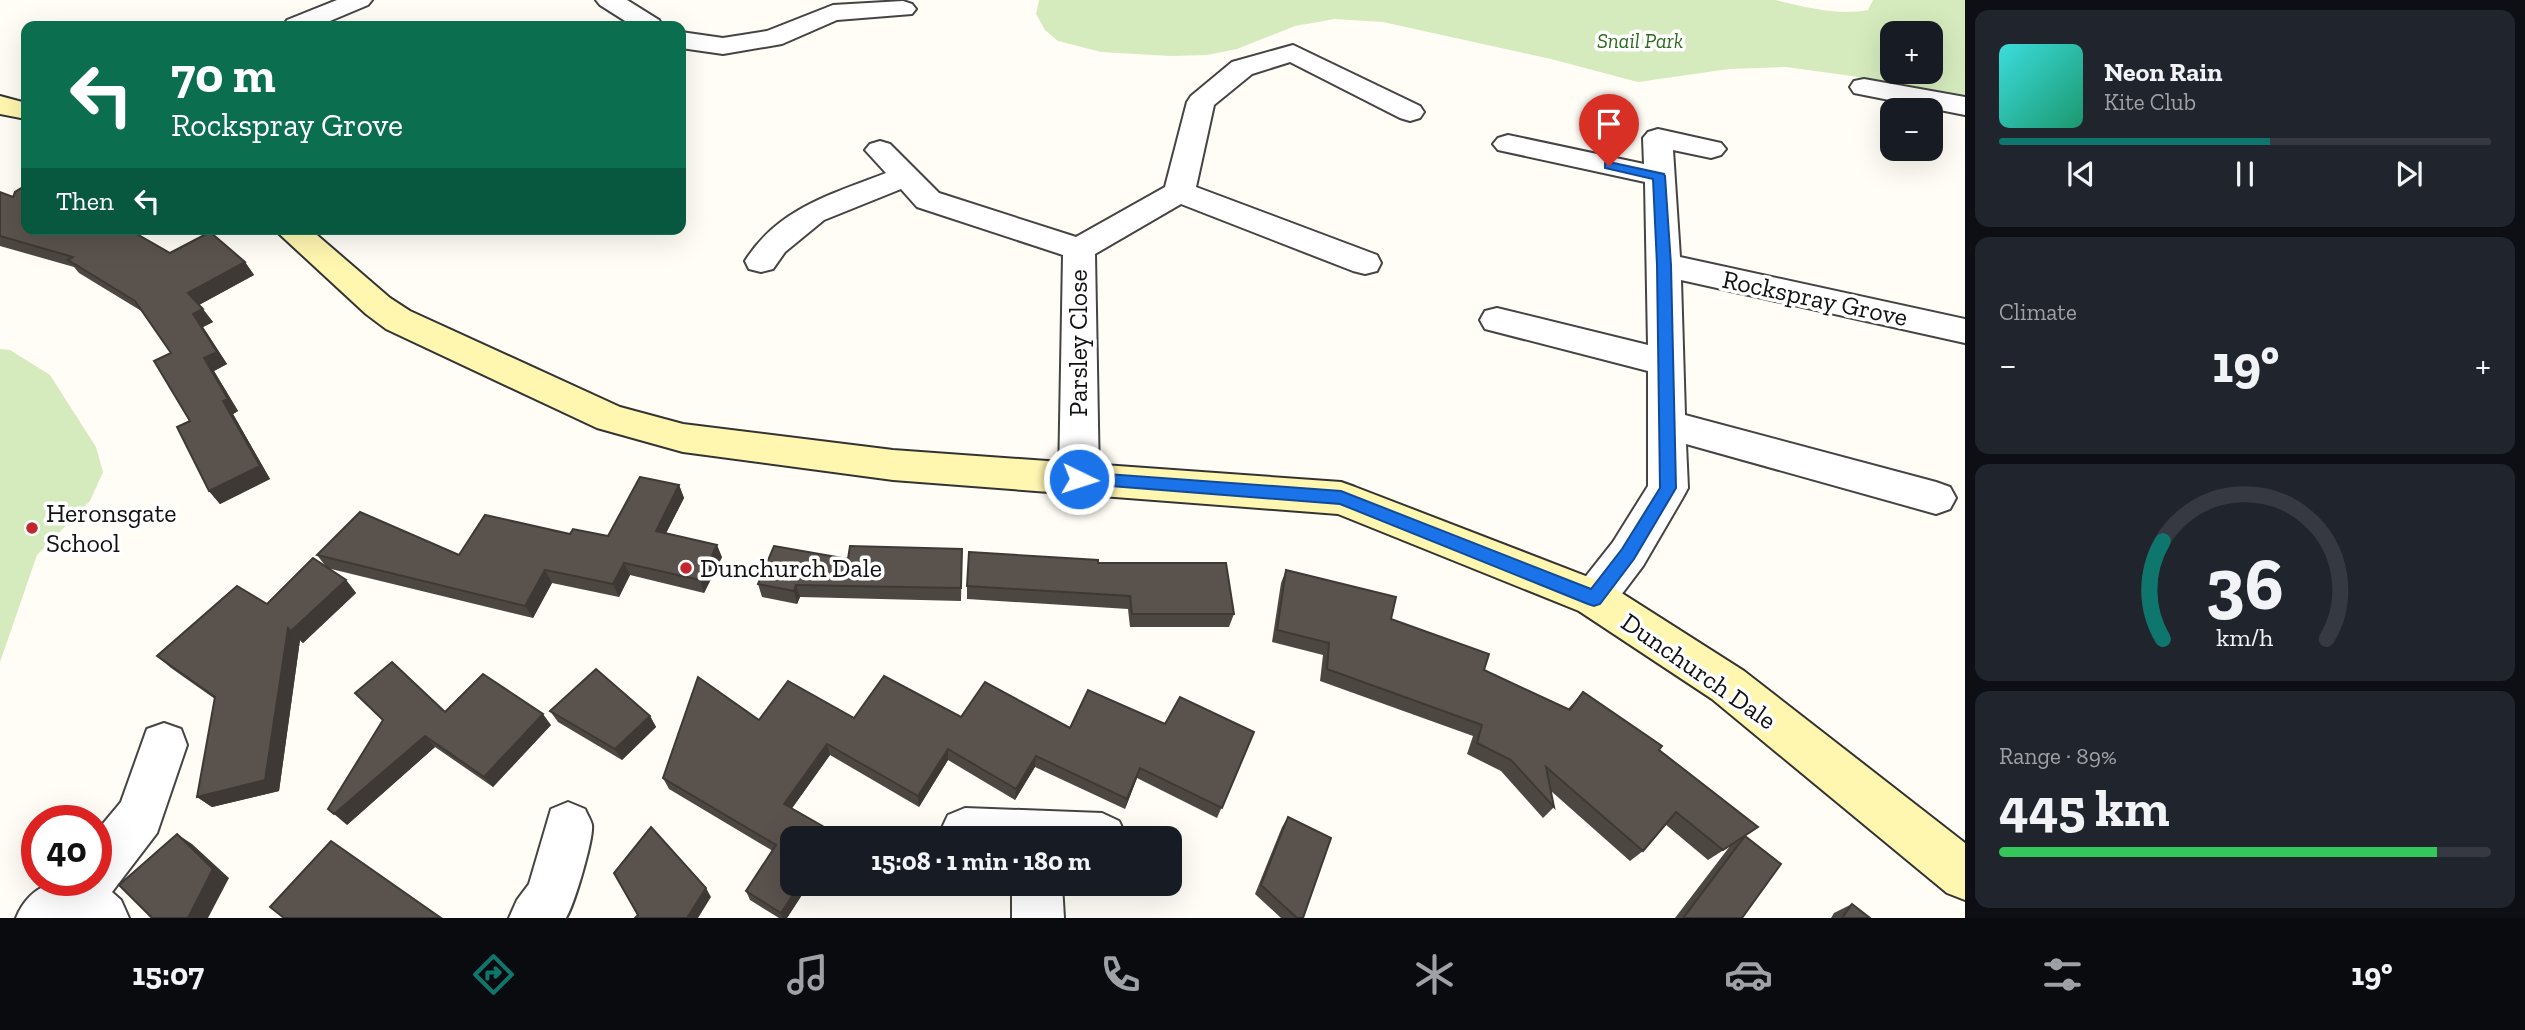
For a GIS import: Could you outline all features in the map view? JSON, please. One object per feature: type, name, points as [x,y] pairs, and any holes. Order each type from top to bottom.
[{"type":"street","points":[[308,21],[359,0]]},
{"type":"street","points":[[609,0],[636,21]]},
{"type":"street","points":[[686,41],[723,47],[773,38],[825,7],[903,9]]},
{"type":"street","points":[[1365,262],[1179,192],[1201,102],[1242,68],[1293,53],[1410,112]]},
{"type":"street","points":[[1864,86],[1965,106]]},
{"type":"street","points":[[0,105],[21,110]]},
{"type":"street","points":[[1594,598],[1628,554],[1668,488],[1664,265],[1658,138],[1711,149]]},
{"type":"street","points":[[1508,144],[1659,176]]},
{"type":"street","name":"Parsley Close","points":[[880,150],[928,200],[1079,249],[1179,192]]},
{"type":"street","points":[[761,261],[774,245],[813,213],[904,177]]},
{"type":"street","name":"Dunchurch Dale","points":[[297,235],[378,306],[398,320],[610,418],[684,438],[893,465],[1341,498],[1594,598],[1728,685],[1965,875]]},
{"type":"street","name":"Parsley Close","points":[[1079,249],[1079,479]]},
{"type":"street","name":"Rockspray Grove","points":[[1664,265],[1965,331]]},
{"type":"street","points":[[1497,320],[1664,362]]},
{"type":"street","points":[[1668,425],[1936,498]]},
{"type":"street","points":[[82,897],[140,816],[164,745]]},
{"type":"street","points":[[535,918],[551,896],[568,825]]},
{"type":"street","points":[[1038,896],[1038,918]]},
{"type":"green space","name":"Snail Park","points":[[1039,0],[1775,0],[1822,10],[1856,12],[1868,10],[1873,0],[1965,0],[1965,100],[1890,84],[1943,84],[1943,21],[1880,21],[1880,82],[1786,67],[1729,69],[1638,82],[1551,59],[1383,22],[1335,19],[1295,26],[1237,49],[1207,55],[1101,52],[1058,41],[1045,30],[1036,14]]},
{"type":"green space","name":"Heronsgate School","points":[[0,349],[10,350],[50,375],[96,447],[103,472],[90,501],[37,555],[0,662]]},
{"type":"building","points":[[21,188],[21,235],[138,235],[170,253],[204,235],[214,235],[245,262],[188,293],[203,309],[193,314],[217,352],[204,358],[228,399],[223,401],[260,466],[209,491],[177,427],[190,421],[154,361],[171,353],[135,301],[68,260],[73,257],[0,236],[0,192],[13,197]]},
{"type":"building","points":[[640,477],[679,485],[656,531],[717,545],[700,580],[624,563],[613,584],[545,570],[525,606],[317,555],[360,512],[459,555],[485,515],[570,534],[573,529],[608,536]]},
{"type":"building","points":[[774,546],[848,559],[850,546],[962,549],[961,588],[796,585],[794,591],[758,584]]},
{"type":"building","points":[[969,552],[1098,560],[1098,563],[1226,563],[1234,614],[1132,614],[1130,596],[967,586]]},
{"type":"building","points":[[313,558],[346,580],[291,631],[288,628],[265,780],[197,797],[215,697],[157,656],[237,586],[267,604]]},
{"type":"building","points":[[1286,570],[1396,597],[1391,619],[1489,654],[1484,670],[1570,710],[1583,692],[1662,746],[1659,750],[1758,827],[1723,850],[1676,812],[1643,851],[1546,767],[1554,807],[1511,760],[1477,743],[1482,725],[1327,669],[1329,643],[1277,630]]},
{"type":"building","points":[[392,662],[445,712],[483,674],[543,714],[484,777],[425,736],[334,814],[328,809],[383,720],[355,693]]},
{"type":"building","points":[[596,669],[650,716],[615,749],[550,711]]},
{"type":"building","points":[[884,676],[961,717],[985,682],[1070,728],[1088,690],[1165,724],[1180,697],[1254,732],[1222,808],[1140,768],[1127,799],[1036,756],[1016,789],[948,749],[918,796],[827,744],[784,804],[822,826],[780,826],[780,896],[792,896],[781,913],[746,891],[776,845],[663,778],[698,677],[759,720],[788,681],[854,718]]},
{"type":"building","points":[[1288,817],[1331,838],[1303,918],[1297,918],[1261,885]]},
{"type":"building","points":[[651,827],[706,888],[687,918],[635,918],[638,915],[614,873]]},
{"type":"building","points":[[177,834],[213,869],[188,918],[152,918],[119,885]]},
{"type":"building","points":[[1745,836],[1781,864],[1742,918],[1685,918],[1684,917]]},
{"type":"building","points":[[331,841],[441,918],[284,918],[270,907]]},
{"type":"building","points":[[1852,904],[1870,918],[1842,918]]},
{"type":"place","name":"Heronsgate School","points":[[32,528]]},
{"type":"place","name":"Dunchurch Dale","points":[[686,568]]},
{"type":"route","points":[[1079,479],[1341,498],[1594,598],[1646,528],[1668,488],[1664,265],[1659,176],[1609,166]]}]
